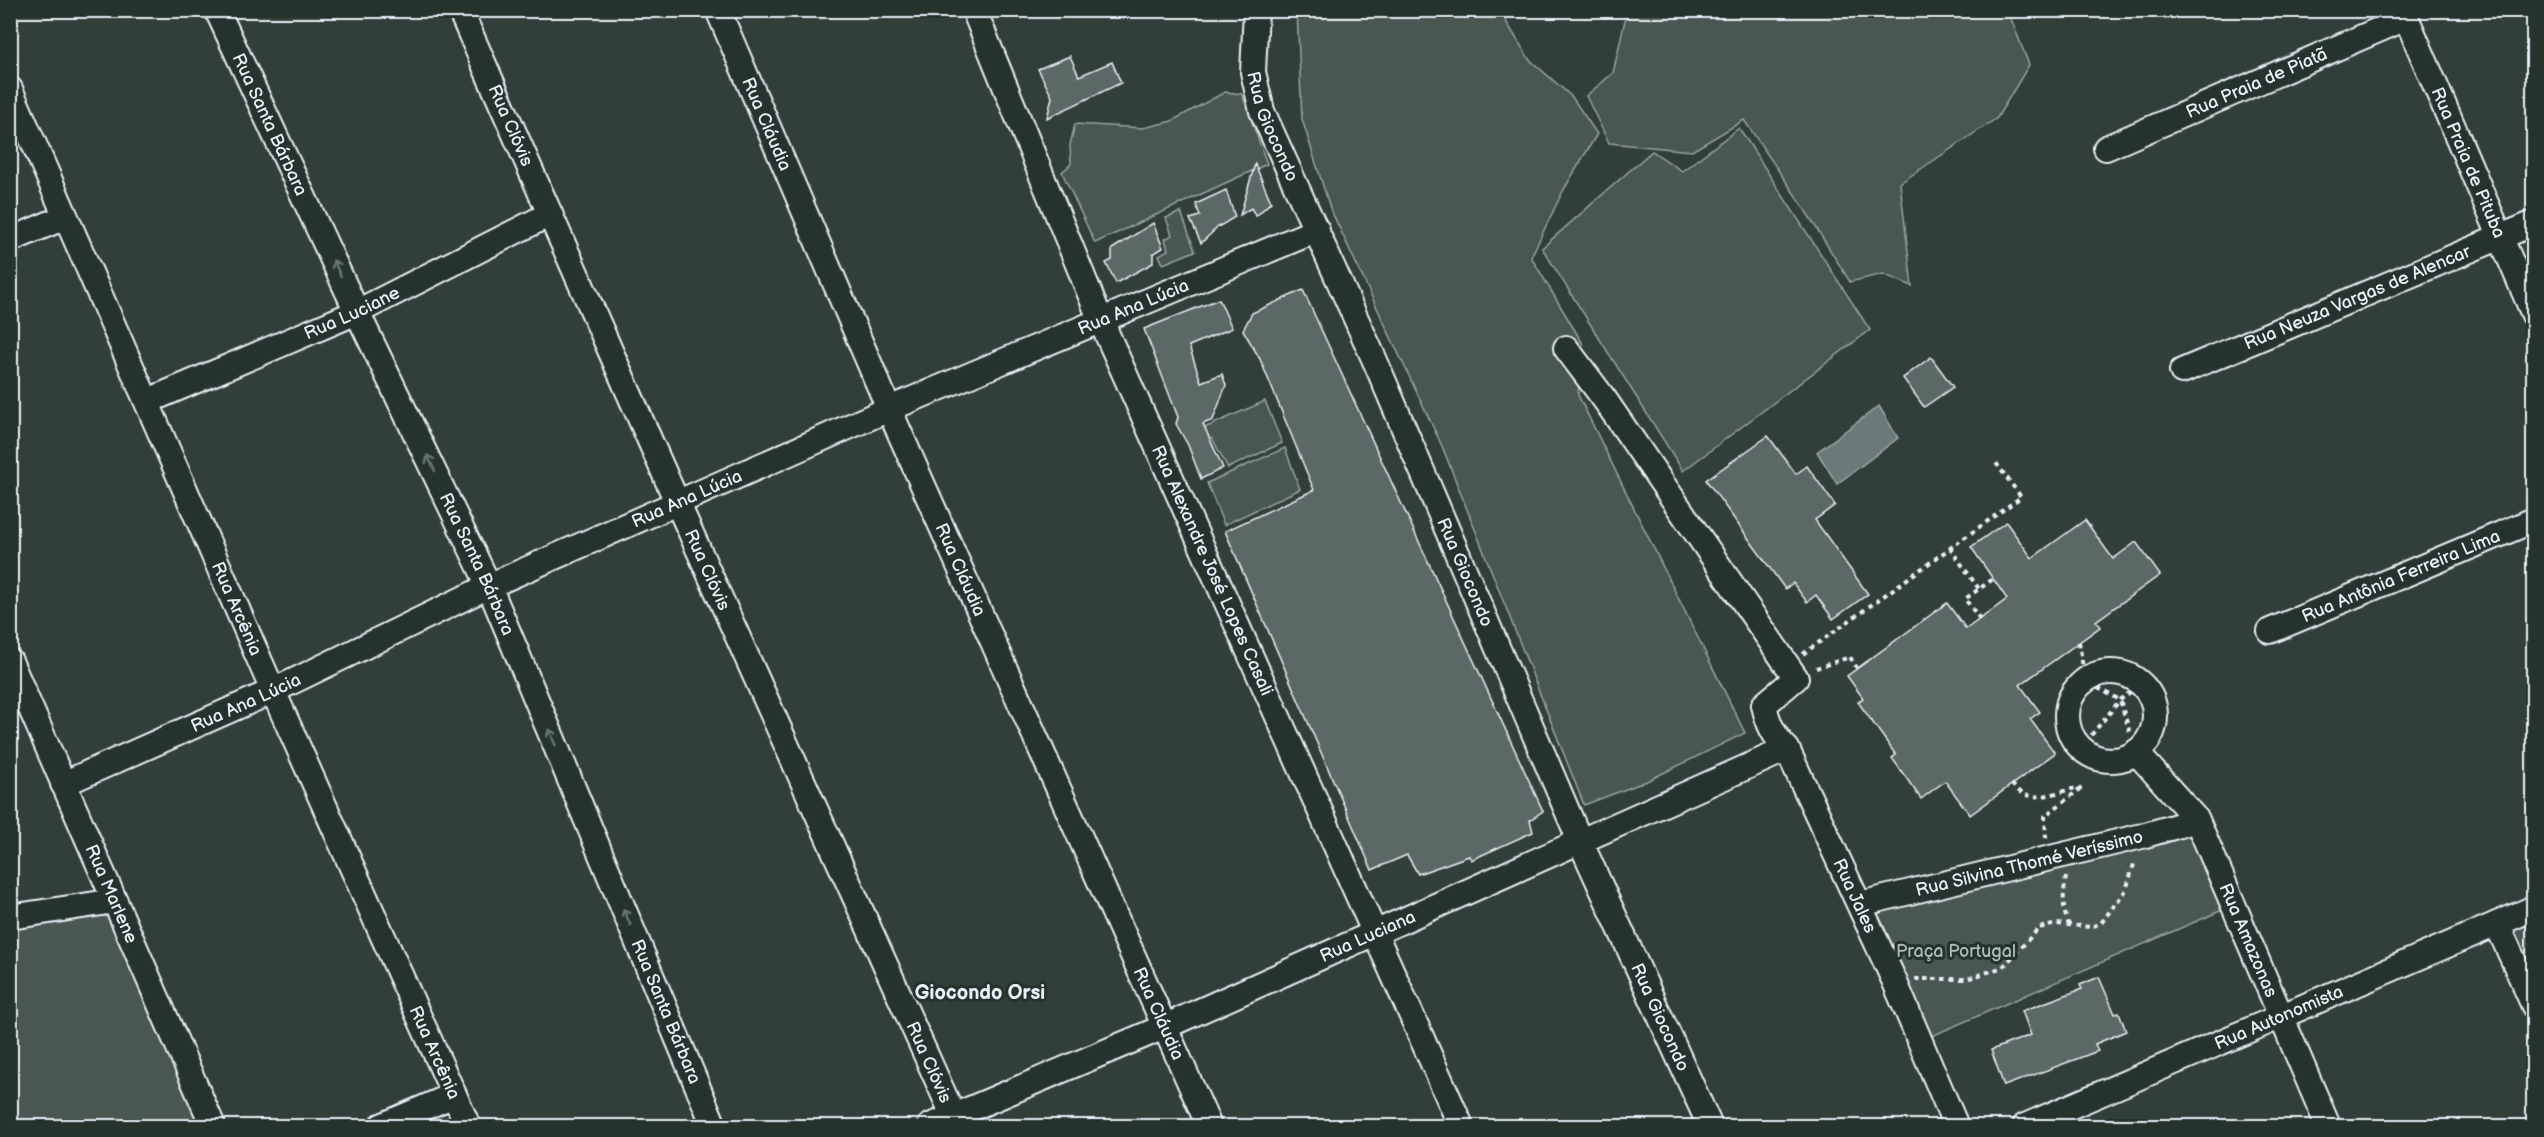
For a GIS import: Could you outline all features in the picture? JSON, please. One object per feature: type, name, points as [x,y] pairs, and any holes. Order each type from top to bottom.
[{"type":"street","name":"Rua Santa Bárbara","points":[[217,10],[357,312],[489,585],[714,1126]]},
{"type":"street","name":"Rua Clóvis","points":[[460,10],[677,502],[956,1121]]},
{"type":"street","name":"Rua Cláudia","points":[[718,10],[889,409],[1209,1126]]},
{"type":"street","name":"Rua Alexandre José Lopes Casali","points":[[974,10],[1101,321],[1461,1126]]},
{"type":"street","name":"Rua Giocondo","points":[[1256,10],[1253,72],[1262,111],[1376,363],[1580,841],[1710,1126]]},
{"type":"street","name":"Rua Praia de Piatã","points":[[2106,148],[2405,14]]},
{"type":"street","name":"Rua Praia de Pituba","points":[[2405,14],[2534,315]]},
{"type":"street","name":"Rua Arcênia","points":[[10,89],[273,691],[468,1126]]},
{"type":"street","name":"Rua Luciane","points":[[148,401],[357,312],[550,214]]},
{"type":"street","points":[[10,240],[65,217]]},
{"type":"street","name":"Rua Neuza Vargas de Alencar","points":[[2182,371],[2534,223]]},
{"type":"street","name":"Rua Ana Lúcia","points":[[63,784],[273,691],[489,585],[889,409],[1317,230]]},
{"type":"street","name":"Rua Jales","points":[[1566,348],[1605,400],[1796,678],[1764,705],[1768,723],[1776,738],[1792,758],[1894,980],[1956,1126]]},
{"type":"street","name":"Rua Antônia Ferreira Lima","points":[[2270,631],[2534,520]]},
{"type":"street","name":"Rua Marlene","points":[[10,661],[213,1126]]},
{"type":"street","points":[[2109,672],[2126,675],[2141,684],[2151,698],[2155,715],[2152,732],[2143,747],[2129,757],[2112,761],[2095,758],[2080,749],[2070,735],[2066,718],[2069,701],[2078,686],[2092,676],[2109,672]]},
{"type":"street","name":"Rua Amazonas","points":[[2136,752],[2197,820],[2328,1126]]},
{"type":"street","name":"Rua Luciana","points":[[930,1126],[956,1121],[1580,841],[1792,758]]},
{"type":"street","name":"Rua Silvina Thomé Veríssimo","points":[[1860,904],[2142,836],[2197,820]]},
{"type":"street","points":[[10,917],[115,901]]},
{"type":"street","name":"Rua Autonomista","points":[[2025,1126],[2534,908]]},
{"type":"street","points":[[2497,924],[2534,1006]]},
{"type":"street","points":[[381,1126],[454,1095]]},
{"type":"path","points":[[1805,663],[1800,656],[2021,497],[1996,463]]},
{"type":"path","points":[[1950,548],[1979,589]]},
{"type":"path","points":[[1980,619],[1965,599],[1993,579]]},
{"type":"path","points":[[2079,642],[2085,681],[2120,700],[2136,752]]},
{"type":"path","points":[[1810,670],[1850,657],[1857,668]]},
{"type":"path","points":[[2080,749],[2120,700],[2141,684]]},
{"type":"path","points":[[2012,784],[2020,794],[2032,798],[2080,789],[2045,816],[2058,856],[2065,918],[2070,926]]},
{"type":"path","points":[[1894,980],[1966,979],[2003,967],[2039,928],[2057,924],[2091,927],[2101,923],[2126,890],[2142,836]]},
{"type":"green space","points":[[1297,11],[1513,11],[1502,15],[1529,59],[1572,97],[1597,134],[1563,191],[1531,257],[1583,344],[1578,395],[1745,733],[1647,781],[1584,805],[1442,446],[1330,208],[1302,119]]},
{"type":"green space","points":[[1627,11],[2008,11],[2029,65],[1997,118],[1900,183],[1912,286],[1883,274],[1850,282],[1802,205],[1744,120],[1692,151],[1609,143],[1586,96],[1613,73]]},
{"type":"green space","points":[[1225,92],[1242,94],[1267,164],[1095,243],[1062,172],[1071,164],[1070,145],[1075,124],[1143,128],[1172,121]]},
{"type":"green space","points":[[1739,128],[1870,330],[1683,471],[1542,248],[1652,151],[1682,171]]},
{"type":"green space","points":[[1181,212],[1195,251],[1163,264],[1159,255],[1168,250],[1165,239],[1172,235],[1166,218]]},
{"type":"green space","points":[[1265,401],[1282,443],[1228,468],[1212,438],[1190,448],[1184,437]]},
{"type":"green space","points":[[1285,448],[1300,489],[1224,525],[1207,483]]},
{"type":"green space","name":"Praça Portugal","points":[[2197,820],[2234,905],[1920,1041],[1860,904]]},
{"type":"green space","points":[[2533,908],[2533,1006],[2497,924]]},
{"type":"green space","points":[[110,915],[200,1126],[11,1126],[10,928]]},
{"type":"shaded area","points":[[1879,406],[1898,438],[1837,484],[1817,452]]},
{"type":"building","points":[[1070,56],[1079,76],[1112,62],[1121,83],[1047,118],[1052,97],[1038,69]]},
{"type":"building","points":[[1255,164],[1271,202],[1256,216],[1251,208],[1240,215]]},
{"type":"building","points":[[1226,190],[1235,217],[1218,227],[1201,243],[1190,219],[1200,216],[1196,204]]},
{"type":"building","points":[[1153,223],[1163,248],[1153,254],[1153,263],[1116,283],[1106,263],[1112,260],[1112,249]]},
{"type":"building","points":[[1303,290],[1543,811],[1530,820],[1533,832],[1471,860],[1469,856],[1418,874],[1407,855],[1372,870],[1225,531],[1314,490],[1260,359],[1243,330],[1252,313]]},
{"type":"building","points":[[1219,299],[1232,328],[1189,346],[1201,382],[1222,374],[1226,385],[1213,420],[1203,424],[1223,468],[1201,479],[1188,445],[1176,424],[1178,417],[1144,329]]},
{"type":"building","points":[[1931,357],[1953,387],[1924,407],[1903,378]]},
{"type":"building","points":[[1768,436],[1796,474],[1807,466],[1835,505],[1815,520],[1868,594],[1833,619],[1816,595],[1807,602],[1793,583],[1785,589],[1706,480]]},
{"type":"building","points":[[2085,520],[2113,559],[2136,542],[2160,575],[2096,621],[2100,627],[2020,685],[2040,712],[2030,719],[2055,753],[1970,815],[1945,781],[1921,799],[1892,758],[1896,755],[1858,702],[1863,698],[1847,676],[1947,603],[1966,629],[2007,599],[1971,547],[2006,522],[2032,558]]},
{"type":"building","points":[[2099,977],[2115,1014],[2119,1012],[2126,1031],[2095,1044],[2098,1051],[2004,1086],[1991,1050],[2031,1035],[2022,1011],[2082,989],[2080,985]]},
{"type":"district","name":"Giocondo Orsi","points":[[980,993]]}]
